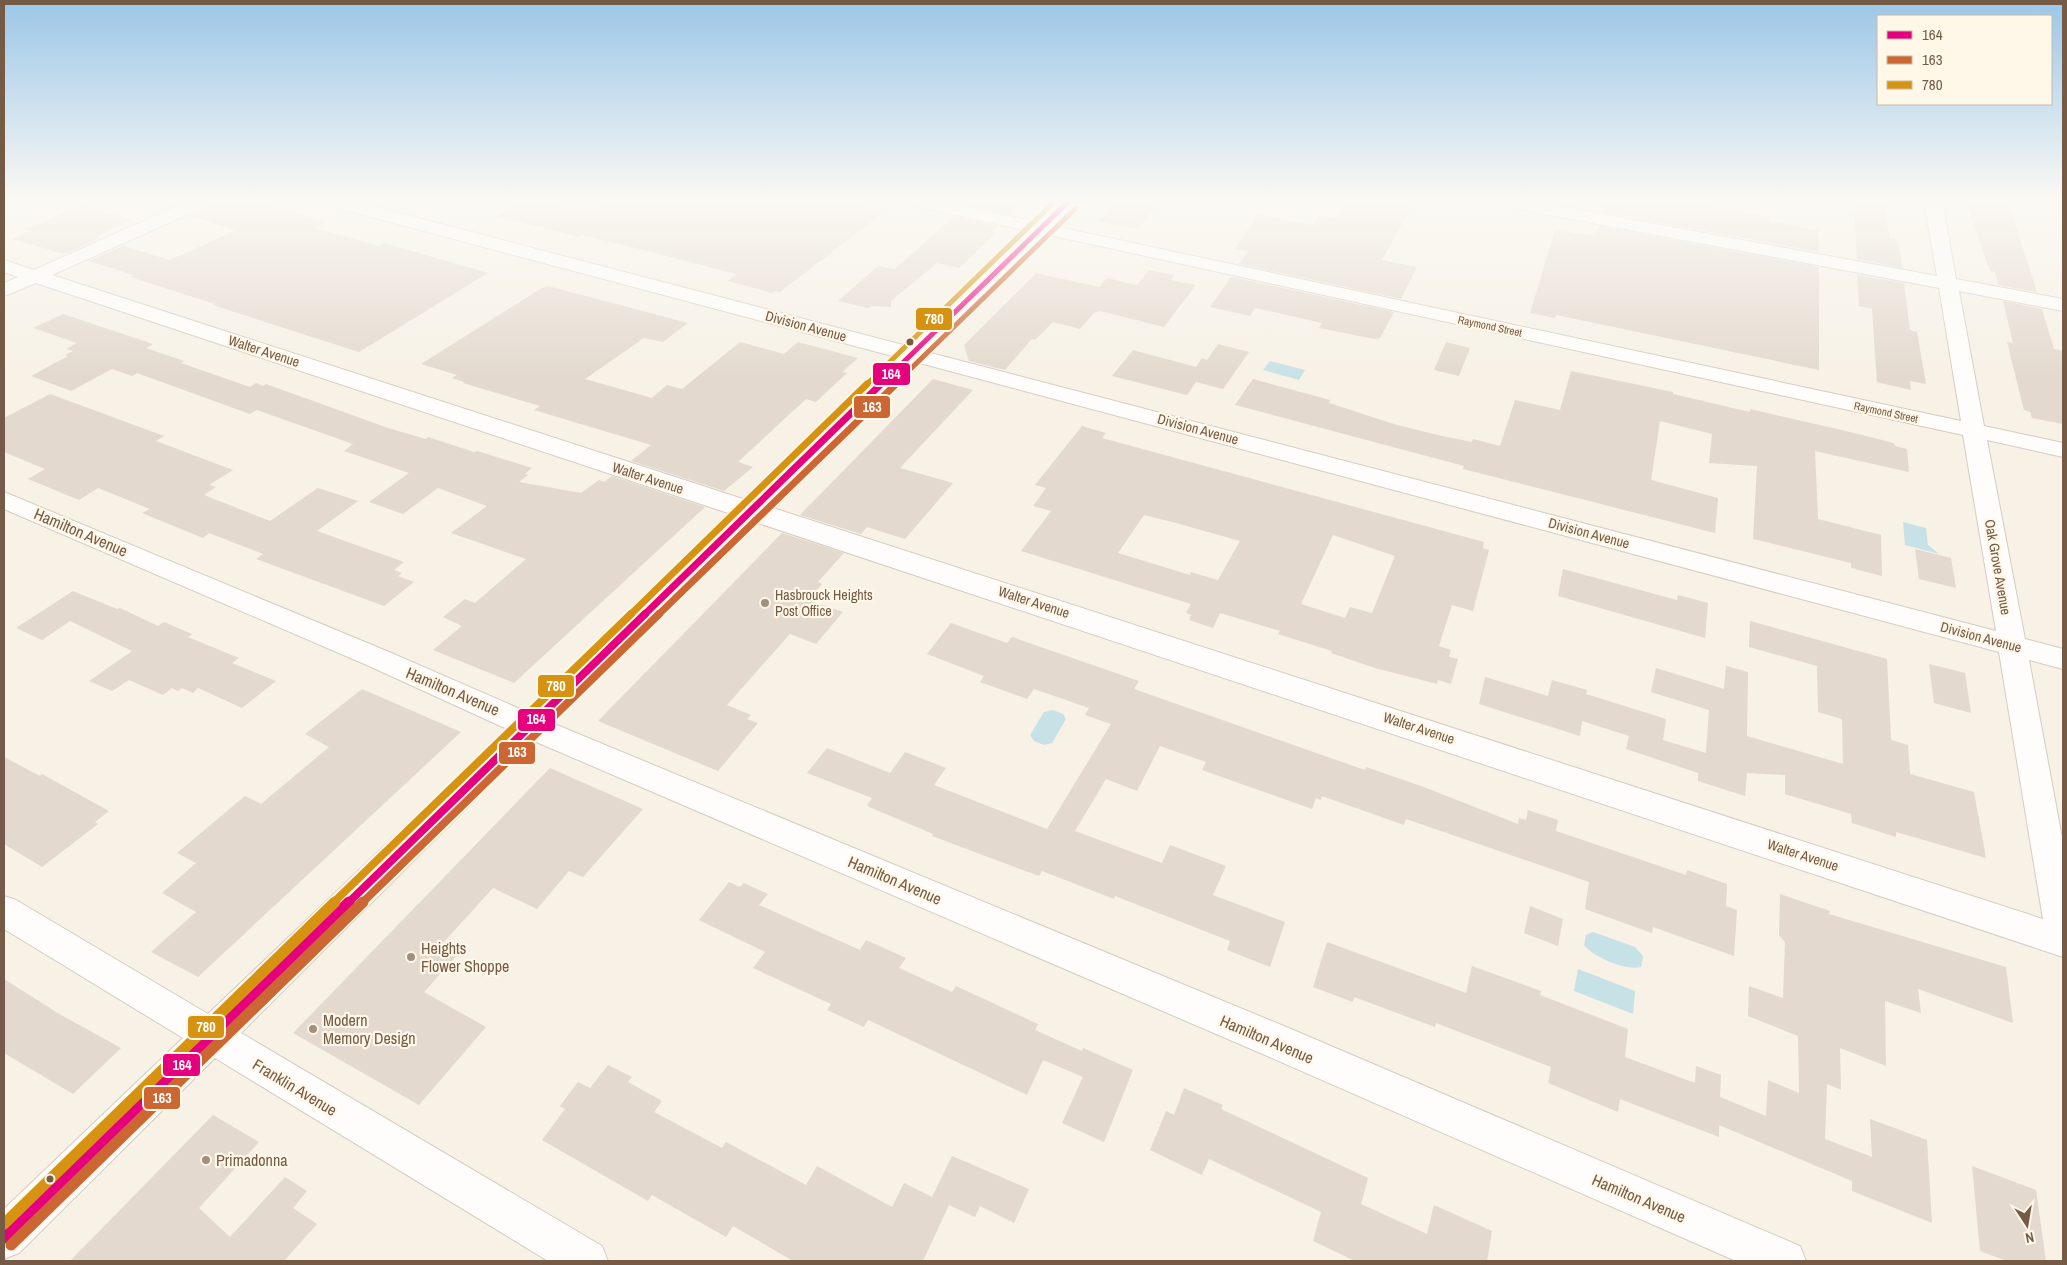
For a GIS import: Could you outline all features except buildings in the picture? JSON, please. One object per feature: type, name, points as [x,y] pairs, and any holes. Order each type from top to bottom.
[{"type":"street","points":[[4,290],[71,260]]},
{"type":"street","name":"Division Avenue","points":[[554,260],[2063,659]]},
{"type":"street","points":[[4,1238],[1008,260]]},
{"type":"street","name":"Raymond Street","points":[[1188,260],[2063,450]]},
{"type":"street","points":[[1820,260],[2063,305]]},
{"type":"street","name":"Oak Grove Avenue","points":[[1944,260],[2063,933]]},
{"type":"street","name":"Walter Avenue","points":[[4,266],[2063,940]]},
{"type":"street","name":"Hamilton Avenue","points":[[4,500],[532,725],[565,742],[943,900],[1785,1261]]},
{"type":"street","name":"Franklin Avenue","points":[[4,910],[210,1036],[587,1261]]},
{"type":"water","points":[[1270,361],[1305,370],[1299,380],[1263,370]]},
{"type":"water","points":[[1903,522],[1926,528],[1928,545],[1939,554],[1905,545]]},
{"type":"water","points":[[1053,710],[1063,714],[1066,719],[1052,743],[1044,745],[1034,741],[1030,735],[1044,712]]},
{"type":"water","points":[[1593,932],[1635,947],[1643,956],[1641,967],[1635,968],[1619,965],[1588,950],[1584,945],[1586,935]]},
{"type":"water","points":[[1578,969],[1635,991],[1633,1014],[1574,991]]},
{"type":"transit line","name":"780","points":[[4,1224],[994,260]]},
{"type":"transit line","name":"164","points":[[4,1238],[1008,260]]},
{"type":"transit line","name":"163","points":[[11,1245],[1023,260]]},
{"type":"place","name":"Hasbrouck Heights Post Office","points":[[765,603]]},
{"type":"place","name":"Heights Flower Shoppe","points":[[411,957]]},
{"type":"place","name":"Modern Memory Design","points":[[313,1029]]},
{"type":"place","name":"Primadonna","points":[[206,1160]]}]
